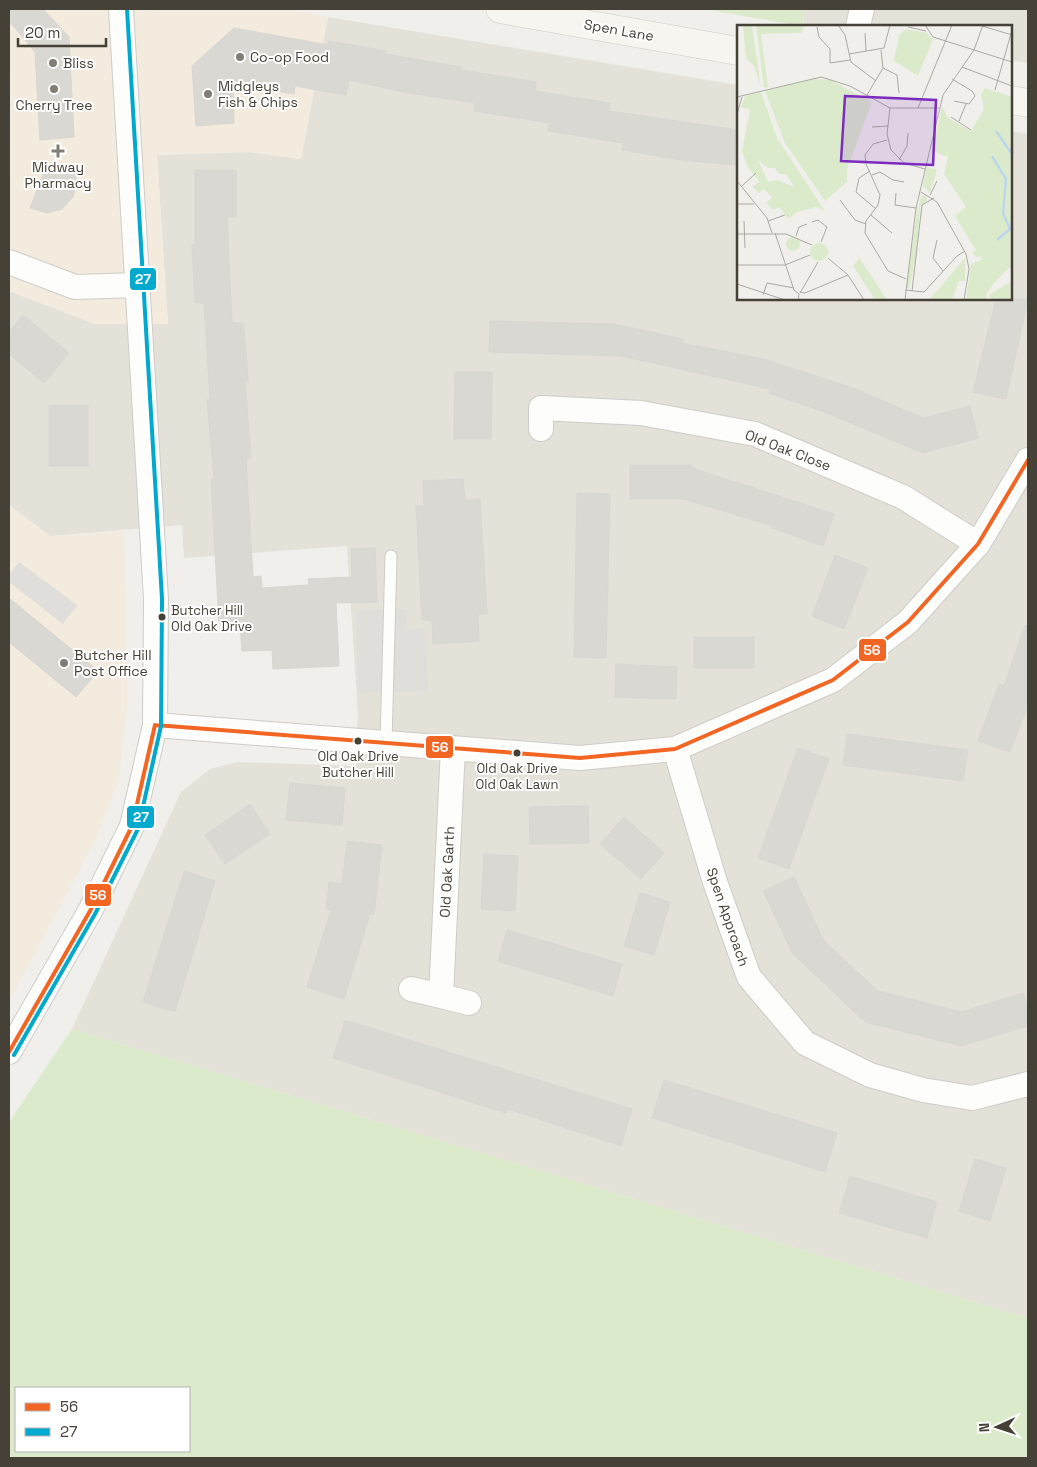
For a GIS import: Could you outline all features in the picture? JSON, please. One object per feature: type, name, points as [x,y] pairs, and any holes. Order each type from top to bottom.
[{"type":"street","points":[[9,1052],[90,910],[132,826],[155,725],[156,599],[121,9]]},
{"type":"street","name":"Spen Lane","points":[[500,9],[737,51]]},
{"type":"street","points":[[858,25],[862,9]]},
{"type":"street","points":[[1012,100],[1028,103]]},
{"type":"street","points":[[9,262],[76,287],[137,285]]},
{"type":"street","name":"Old Oak Close","points":[[541,429],[542,408],[641,413],[755,434],[903,497],[978,544]]},
{"type":"street","points":[[155,725],[580,758],[675,748],[834,680],[908,622],[978,544],[1028,460]]},
{"type":"street","name":"Old Oak Garth","points":[[441,996],[453,748]]},
{"type":"street","name":"Spen Approach","points":[[675,748],[712,874],[749,977],[805,1043],[870,1075],[933,1091],[972,1098],[1028,1084]]},
{"type":"street","points":[[411,989],[469,1003]]},
{"type":"lane","points":[[386,743],[391,556]]},
{"type":"shaded area","points":[[9,9],[143,9],[154,12],[158,9],[289,9],[328,17],[301,159],[248,152],[157,155],[168,324],[95,324],[9,291],[11,103]]},
{"type":"shaded area","points":[[805,9],[1028,9],[1028,63],[1012,60],[1012,25],[803,25]]},
{"type":"shaded area","points":[[328,17],[737,85],[737,300],[1012,300],[1012,131],[1028,134],[1028,1318],[72,1029],[181,792],[210,769],[237,762],[356,766],[358,715],[347,546],[184,558],[182,525],[50,536],[9,505],[9,291],[95,324],[168,324],[157,155],[248,152],[301,159]]},
{"type":"shaded area","points":[[9,505],[50,536],[124,531],[127,703],[119,778],[97,837],[9,1002]]},
{"type":"shaded area","points":[[19,562],[77,605],[63,624],[9,582],[9,575]]},
{"type":"shaded area","points":[[406,609],[407,629],[426,628],[428,691],[358,693],[356,611]]},
{"type":"green space","points":[[704,9],[805,9],[802,25]]},
{"type":"green space","points":[[72,1029],[1028,1318],[1028,1458],[9,1458],[9,1122]]},
{"type":"building","points":[[9,9],[43,9],[69,37],[74,137],[40,140],[35,52],[9,21]]},
{"type":"building","points":[[234,28],[328,45],[329,41],[386,51],[385,54],[461,67],[461,70],[536,82],[535,91],[610,103],[609,111],[737,130],[737,165],[681,160],[622,150],[624,143],[548,131],[549,123],[474,111],[475,103],[409,93],[349,80],[346,95],[295,86],[294,94],[233,84],[234,123],[196,126],[192,66]]},
{"type":"building","points":[[45,169],[76,170],[76,184],[73,197],[62,209],[47,213],[30,208]]},
{"type":"building","points":[[195,170],[236,170],[236,217],[227,217],[232,323],[243,323],[246,352],[248,381],[245,381],[251,458],[246,458],[253,577],[261,576],[262,588],[309,585],[308,579],[352,577],[351,549],[375,548],[377,602],[336,603],[339,666],[273,669],[272,650],[242,651],[240,623],[219,624],[211,479],[214,479],[207,400],[210,399],[204,303],[195,303],[192,245],[195,245]]},
{"type":"building","points":[[1028,299],[1006,399],[973,392],[996,300]]},
{"type":"building","points":[[23,315],[69,353],[44,383],[9,354],[9,332]]},
{"type":"building","points":[[490,321],[614,324],[683,339],[682,343],[763,359],[853,388],[923,418],[970,406],[978,438],[923,453],[822,411],[769,393],[770,389],[621,356],[489,352]]},
{"type":"building","points":[[455,372],[492,372],[491,439],[454,439]]},
{"type":"building","points":[[49,405],[88,405],[88,466],[49,466]]},
{"type":"building","points":[[630,465],[692,465],[692,468],[834,514],[823,546],[772,528],[773,526],[684,499],[630,499]]},
{"type":"building","points":[[463,479],[465,500],[480,499],[487,614],[478,614],[479,641],[433,644],[432,620],[422,620],[416,506],[424,506],[423,481]]},
{"type":"building","points":[[577,493],[610,494],[606,658],[574,657]]},
{"type":"building","points":[[835,555],[868,568],[844,629],[812,616]]},
{"type":"building","points":[[9,598],[98,671],[76,697],[9,642]]},
{"type":"building","points":[[1025,625],[1028,626],[1028,705],[1010,752],[978,741],[999,684],[1004,686]]},
{"type":"building","points":[[694,637],[754,637],[754,668],[694,668]]},
{"type":"building","points":[[616,664],[677,667],[676,699],[615,697]]},
{"type":"building","points":[[847,734],[968,750],[963,781],[843,765]]},
{"type":"building","points":[[798,748],[829,759],[789,869],[758,858]]},
{"type":"building","points":[[290,783],[345,788],[342,825],[286,820]]},
{"type":"building","points":[[250,804],[270,834],[225,864],[205,835]]},
{"type":"building","points":[[588,806],[589,843],[530,844],[529,807]]},
{"type":"building","points":[[624,817],[664,853],[641,879],[600,844]]},
{"type":"building","points":[[347,841],[382,845],[374,914],[370,914],[344,999],[307,987],[331,910],[326,909],[329,882],[342,884]]},
{"type":"building","points":[[484,854],[518,856],[515,911],[481,909]]},
{"type":"building","points":[[184,871],[215,881],[175,1012],[143,1002]]},
{"type":"building","points":[[794,877],[824,941],[878,991],[961,1012],[1023,993],[1028,1009],[1028,1026],[961,1046],[865,1022],[793,954],[763,891]]},
{"type":"building","points":[[640,893],[670,902],[654,955],[624,946]]},
{"type":"building","points":[[507,930],[622,964],[613,996],[498,961]]},
{"type":"building","points":[[345,1020],[632,1109],[621,1146],[508,1109],[506,1113],[333,1058]]},
{"type":"building","points":[[664,1080],[837,1133],[825,1172],[652,1118]]},
{"type":"building","points":[[975,1159],[1006,1168],[990,1221],[959,1211]]},
{"type":"building","points":[[850,1176],[937,1202],[927,1238],[839,1213]]},
{"type":"transit line","name":"27","points":[[14,1055],[95,914],[138,829],[161,726],[162,599],[127,9]]},
{"type":"transit line","name":"56","points":[[155,725],[580,758],[675,749],[833,680],[908,622],[978,544],[1028,460]]},
{"type":"transit line","name":"56","points":[[9,1052],[90,911],[132,826],[155,725]]},
{"type":"place","name":"Co-op Food","points":[[240,57]]},
{"type":"place","name":"Bliss","points":[[53,63]]},
{"type":"place","name":"Cherry Tree","points":[[54,89]]},
{"type":"place","name":"Midgleys Fish & Chips","points":[[208,94]]},
{"type":"place","name":"Midway Pharmacy","points":[[58,151]]},
{"type":"place","name":"Butcher Hill Old Oak Drive","points":[[162,617]]},
{"type":"place","name":"Butcher Hill Post Office","points":[[64,663]]},
{"type":"place","name":"Old Oak Drive Butcher Hill","points":[[358,741]]},
{"type":"place","name":"Old Oak Drive Old Oak Lawn","points":[[517,753]]}]
